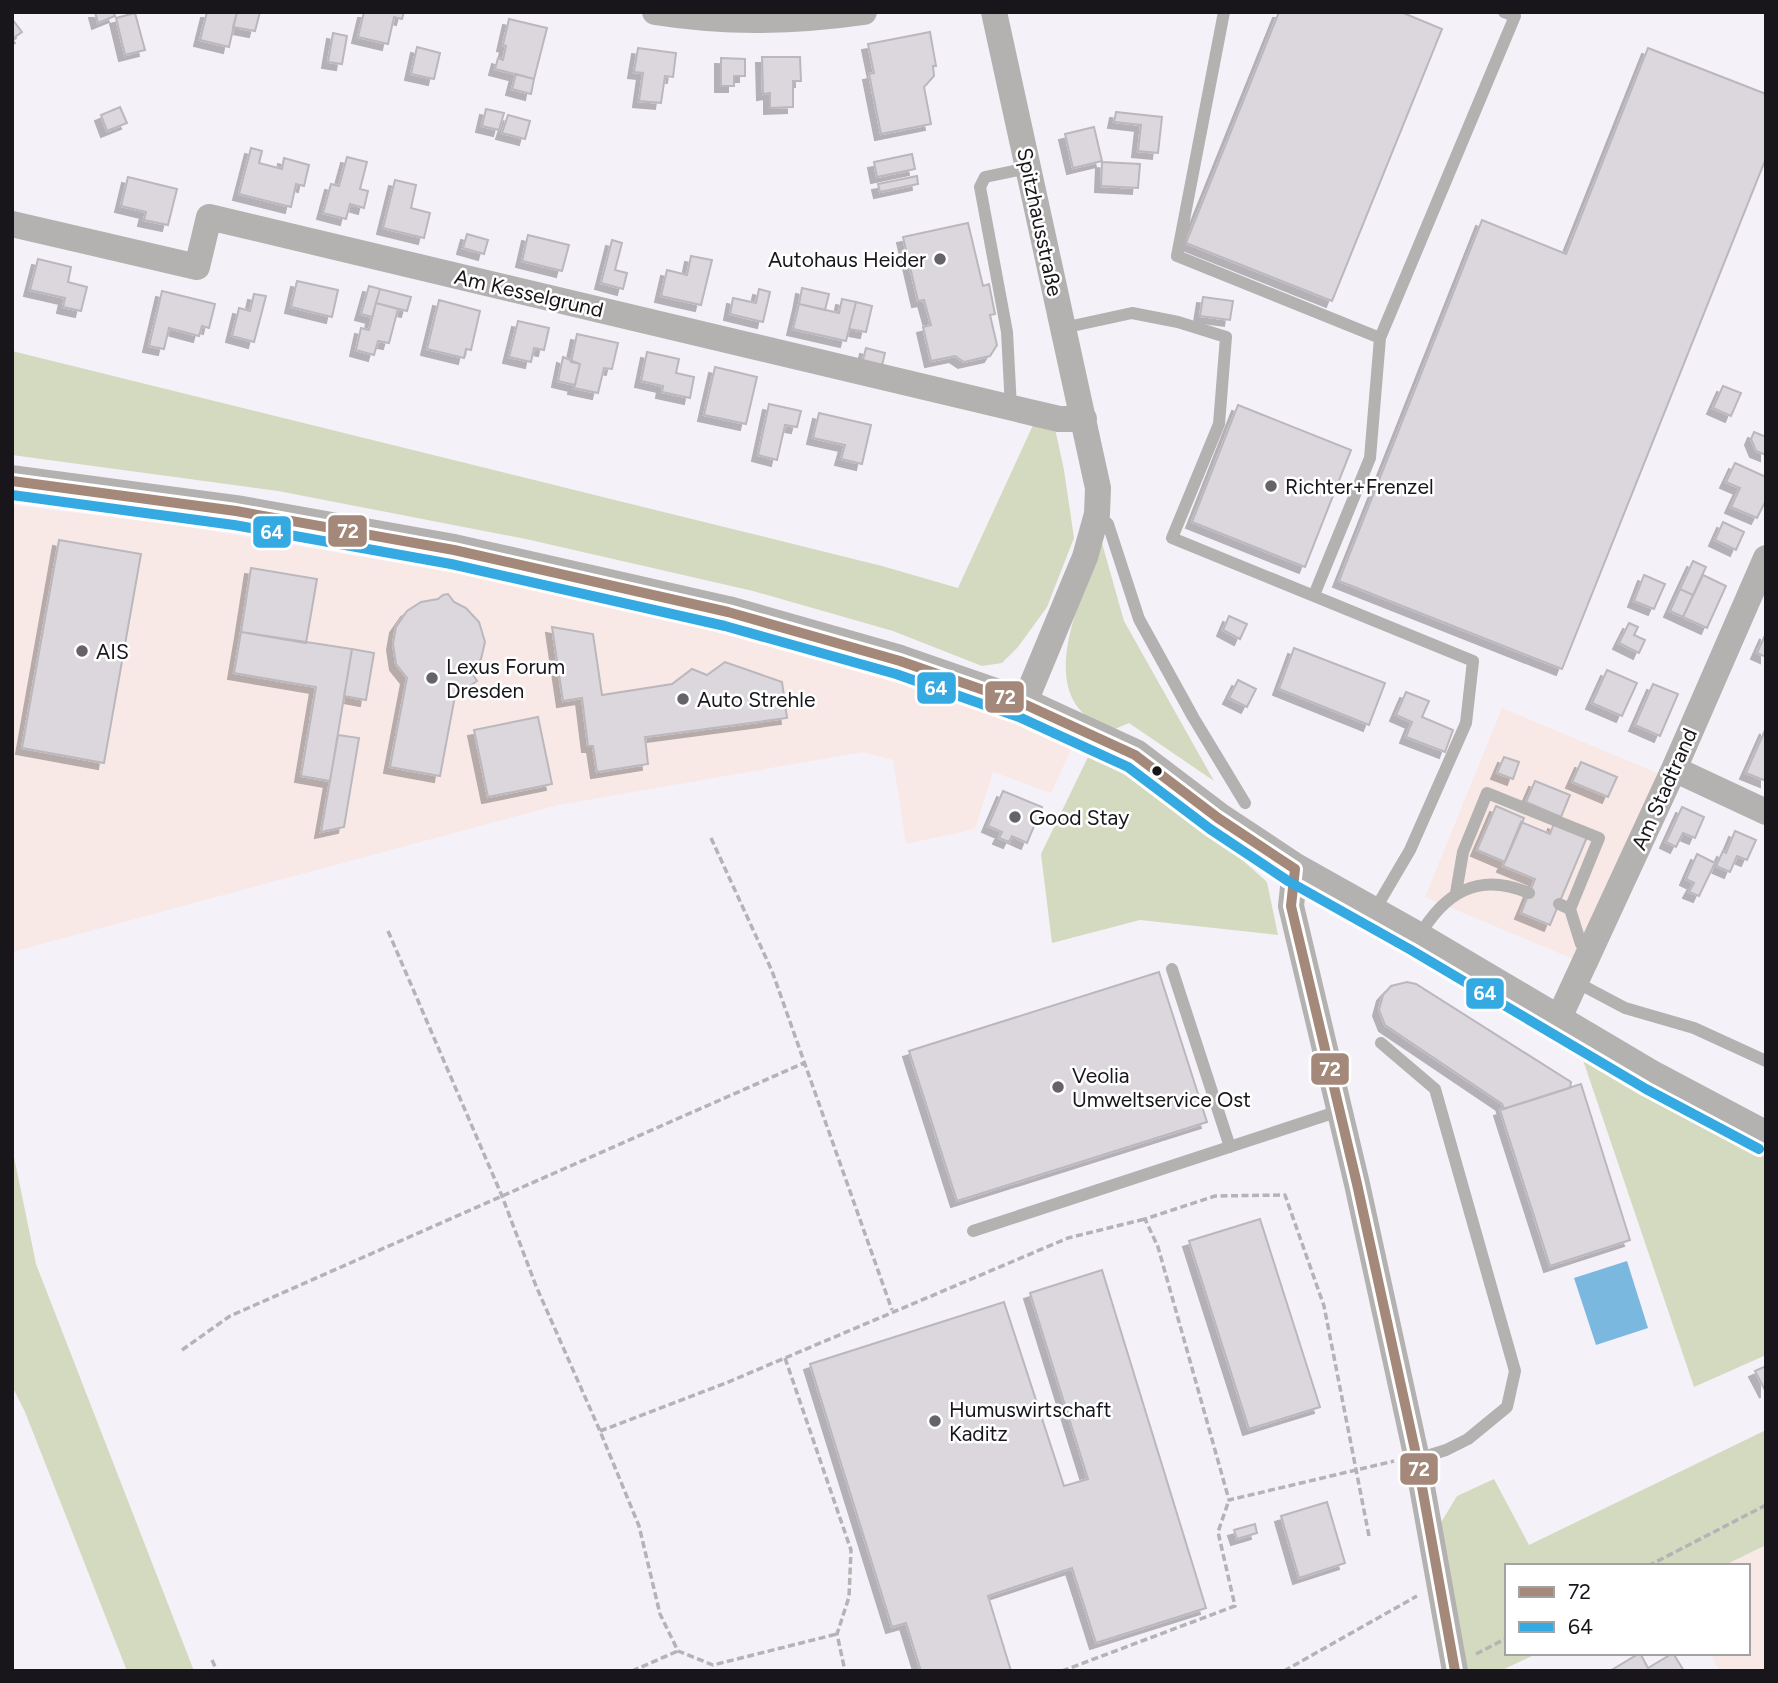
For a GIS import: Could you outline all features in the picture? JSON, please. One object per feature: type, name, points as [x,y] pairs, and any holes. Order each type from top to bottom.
[{"type":"street","points":[[655,12],[695,19],[814,20],[864,12]]},
{"type":"street","name":"Spitzhausstraße","points":[[994,12],[1098,488],[1097,514],[1085,557],[1024,704]]},
{"type":"street","name":"Am Kesselgrund","points":[[12,224],[197,267],[209,217],[1011,408],[1059,419],[1084,419]]},
{"type":"street","points":[[12,481],[236,511],[467,553],[728,612],[900,661],[1024,704],[1135,755],[1218,818],[1295,869],[1418,938],[1653,1077],[1766,1137]]},
{"type":"street","name":"Am Stadtrand","points":[[1559,1020],[1674,769],[1766,558]]},
{"type":"street","points":[[1674,769],[1766,812]]},
{"type":"street","points":[[1295,869],[1291,906],[1417,1458],[1455,1666]]},
{"type":"lane","points":[[1224,12],[1177,256],[1380,338]]},
{"type":"lane","points":[[1314,596],[1370,458],[1380,338],[1516,16],[1504,12]]},
{"type":"lane","points":[[1011,408],[1007,332],[980,187],[985,177],[1028,168]]},
{"type":"lane","points":[[1063,328],[1132,313],[1178,322],[1226,337],[1219,424],[1172,538],[1473,661],[1465,723],[1410,850],[1373,913]]},
{"type":"lane","name":"Spitzhausstraße","points":[[1097,514],[1108,524],[1139,619],[1193,717],[1245,803]]},
{"type":"lane","points":[[1456,893],[1463,852],[1487,793],[1599,838],[1564,907],[1581,944],[1590,952]]},
{"type":"lane","points":[[1418,938],[1435,911],[1456,893],[1491,883],[1529,893]]},
{"type":"lane","points":[[1172,969],[1230,1147]]},
{"type":"lane","points":[[1576,982],[1625,1007],[1693,1028],[1766,1061]]},
{"type":"lane","points":[[1381,1043],[1435,1089],[1515,1371],[1507,1407],[1468,1439],[1446,1450],[1417,1458]]},
{"type":"lane","points":[[973,1231],[1339,1111]]},
{"type":"path","points":[[711,838],[772,971],[892,1310]]},
{"type":"path","points":[[388,931],[639,1526],[660,1614],[678,1651],[713,1665],[837,1634]]},
{"type":"path","points":[[182,1350],[230,1316],[804,1063]]},
{"type":"path","points":[[600,1431],[726,1383],[892,1310],[1068,1238],[1145,1219],[1216,1196],[1285,1195],[1324,1306],[1369,1536]]},
{"type":"path","points":[[1062,1671],[1234,1606],[1218,1532],[1229,1500],[1158,1247],[1145,1219]]},
{"type":"path","points":[[785,1357],[851,1550],[849,1597],[837,1634],[845,1671]]},
{"type":"path","points":[[1229,1500],[1357,1469],[1417,1458]]},
{"type":"path","points":[[1652,1564],[1766,1505]]},
{"type":"path","points":[[1284,1671],[1440,1583]]},
{"type":"path","points":[[1455,1666],[1505,1639]]},
{"type":"path","points":[[632,1671],[678,1651]]},
{"type":"path","points":[[212,1660],[217,1671]]},
{"type":"shaded area","points":[[12,505],[184,526],[506,582],[721,630],[835,661],[1074,743],[1051,793],[993,772],[975,829],[906,844],[893,760],[863,752],[558,805],[12,952]]},
{"type":"shaded area","points":[[1502,708],[1674,780],[1597,969],[1425,897]]},
{"type":"shaded area","points":[[1766,1545],[1766,1671],[1719,1671],[1711,1655],[1750,1655],[1750,1564],[1727,1564]]},
{"type":"green space","points":[[12,351],[882,566],[958,588],[1034,423],[1054,424],[1074,538],[1047,607],[1018,647],[1002,663],[982,666],[893,631],[753,591],[526,539],[278,491],[12,455]]},
{"type":"green space","points":[[1102,543],[1124,621],[1214,781],[1129,723],[1115,729],[1099,724],[1090,719],[1075,702],[1067,682],[1066,659],[1070,634]]},
{"type":"green space","points":[[1089,755],[1127,776],[1230,849],[1267,882],[1278,935],[1140,920],[1052,943],[1041,854]]},
{"type":"green space","points":[[1583,1060],[1766,1156],[1766,1355],[1694,1387]]},
{"type":"green space","points":[[12,1147],[36,1264],[194,1671],[127,1671],[25,1412],[12,1386]]},
{"type":"green space","points":[[1766,1430],[1766,1545],[1727,1564],[1505,1564],[1505,1655],[1534,1655],[1500,1671],[1463,1671],[1437,1529],[1457,1496],[1494,1479],[1529,1545]]},
{"type":"water","points":[[1627,1261],[1648,1328],[1596,1345],[1574,1278]]},
{"type":"building","points":[[95,12],[113,12],[115,16],[98,23]]},
{"type":"building","points":[[207,12],[237,12],[229,47],[200,40]]},
{"type":"building","points":[[237,12],[260,12],[255,31],[233,27]]},
{"type":"building","points":[[364,12],[404,12],[402,19],[394,17],[388,44],[358,37]]},
{"type":"building","points":[[1279,12],[1401,12],[1442,29],[1332,301],[1186,243]]},
{"type":"building","points":[[135,13],[145,50],[125,55],[116,18]]},
{"type":"building","points":[[12,19],[22,32],[12,39]]},
{"type":"building","points":[[509,19],[547,28],[534,79],[495,69],[498,58],[503,60],[506,46],[503,45]]},
{"type":"building","points":[[930,32],[936,66],[933,66],[934,76],[924,87],[931,124],[881,134],[869,74],[874,73],[868,44]]},
{"type":"building","points":[[333,33],[347,36],[342,64],[328,62]]},
{"type":"building","points":[[417,47],[440,53],[434,79],[411,74]]},
{"type":"building","points":[[638,48],[676,53],[673,77],[665,76],[661,103],[639,101],[643,73],[634,72]]},
{"type":"building","points":[[1648,48],[1766,94],[1766,158],[1562,669],[1339,581],[1482,220],[1566,254]]},
{"type":"building","points":[[762,57],[800,57],[801,81],[793,81],[793,107],[770,108],[770,93],[763,94]]},
{"type":"building","points":[[721,58],[745,59],[745,76],[734,76],[734,86],[721,86]]},
{"type":"building","points":[[516,74],[534,79],[531,94],[512,89]]},
{"type":"building","points":[[120,107],[127,123],[107,131],[101,115]]},
{"type":"building","points":[[486,109],[504,113],[499,130],[482,126]]},
{"type":"building","points":[[1116,112],[1162,117],[1158,153],[1138,151],[1141,125],[1114,122]]},
{"type":"building","points":[[508,115],[530,121],[525,139],[502,133]]},
{"type":"building","points":[[1094,127],[1102,161],[1073,168],[1065,134]]},
{"type":"building","points":[[251,148],[262,151],[259,163],[282,169],[284,158],[309,165],[304,186],[296,184],[291,207],[239,194]]},
{"type":"building","points":[[912,154],[915,169],[877,177],[874,162]]},
{"type":"building","points":[[347,157],[367,162],[360,189],[368,191],[364,208],[350,204],[346,219],[323,213],[331,184],[339,186]]},
{"type":"building","points":[[1102,162],[1140,164],[1138,188],[1101,186]]},
{"type":"building","points":[[917,176],[918,184],[880,192],[878,184]]},
{"type":"building","points":[[128,177],[177,189],[168,225],[144,220],[146,212],[121,206]]},
{"type":"building","points":[[395,180],[416,185],[411,208],[430,213],[424,238],[383,228]]},
{"type":"building","points":[[968,223],[983,286],[989,284],[995,314],[990,315],[997,345],[990,356],[964,362],[955,356],[931,361],[923,327],[931,325],[924,300],[918,301],[903,237]]},
{"type":"building","points":[[467,234],[488,240],[484,254],[463,248]]},
{"type":"building","points":[[528,235],[569,245],[562,271],[522,261]]},
{"type":"building","points":[[612,240],[622,243],[615,270],[627,273],[623,289],[601,283]]},
{"type":"building","points":[[691,256],[712,260],[701,305],[661,296],[667,270],[687,275]]},
{"type":"building","points":[[38,259],[71,267],[68,282],[87,287],[81,311],[63,307],[65,298],[30,290]]},
{"type":"building","points":[[297,281],[338,290],[332,317],[291,307]]},
{"type":"building","points":[[369,286],[380,289],[372,317],[361,314]]},
{"type":"building","points":[[802,288],[829,294],[825,310],[799,304]]},
{"type":"building","points":[[380,289],[411,297],[407,311],[376,303]]},
{"type":"building","points":[[759,289],[770,292],[763,322],[730,314],[733,298],[756,303]]},
{"type":"building","points":[[162,291],[215,304],[209,328],[202,326],[199,336],[169,328],[164,349],[149,346]]},
{"type":"building","points":[[254,294],[266,296],[254,342],[232,336],[239,308],[250,311]]},
{"type":"building","points":[[1203,297],[1233,301],[1230,320],[1200,316]]},
{"type":"building","points":[[842,299],[856,302],[846,341],[793,329],[799,304],[839,313]]},
{"type":"building","points":[[439,300],[480,311],[471,350],[466,349],[464,358],[427,349]]},
{"type":"building","points":[[856,302],[872,306],[866,332],[849,329]]},
{"type":"building","points":[[376,303],[398,309],[389,343],[378,341],[374,355],[356,350],[361,328],[369,330]]},
{"type":"building","points":[[518,321],[549,328],[544,350],[534,348],[531,362],[509,357]]},
{"type":"building","points":[[577,334],[618,343],[612,369],[604,368],[598,393],[574,388],[580,364],[571,362]]},
{"type":"building","points":[[866,348],[885,353],[881,369],[862,364]]},
{"type":"building","points":[[647,352],[679,359],[676,373],[694,377],[690,398],[662,392],[663,386],[641,381]]},
{"type":"building","points":[[563,357],[580,364],[575,385],[558,381]]},
{"type":"building","points":[[715,367],[757,377],[746,424],[704,415]]},
{"type":"building","points":[[1723,386],[1741,393],[1731,416],[1713,408]]},
{"type":"building","points":[[769,404],[801,411],[797,427],[785,425],[777,460],[758,455]]},
{"type":"building","name":"Richter+Frenzel","points":[[1238,405],[1351,450],[1305,567],[1192,522]]},
{"type":"building","points":[[819,413],[871,425],[862,464],[841,459],[845,445],[813,438]]},
{"type":"building","points":[[1754,432],[1766,437],[1766,455],[1756,451],[1751,439]]},
{"type":"building","points":[[1735,463],[1766,477],[1766,500],[1757,518],[1731,507],[1740,488],[1726,482]]},
{"type":"building","points":[[1723,522],[1744,532],[1736,550],[1715,540]]},
{"type":"building","name":"AIS","points":[[59,540],[141,554],[104,763],[22,748]]},
{"type":"building","points":[[1693,561],[1706,567],[1693,595],[1680,589]]},
{"type":"building","points":[[251,568],[317,579],[306,643],[241,632]]},
{"type":"building","points":[[1644,575],[1665,584],[1654,609],[1634,601]]},
{"type":"building","points":[[1703,575],[1726,586],[1707,628],[1683,617]]},
{"type":"building","points":[[1680,589],[1693,595],[1683,617],[1670,611]]},
{"type":"building","points":[[448,594],[479,622],[485,642],[481,659],[470,670],[477,681],[455,696],[440,776],[390,767],[407,678],[396,664],[393,644],[396,627],[407,611],[421,602]]},
{"type":"building","points":[[1229,616],[1247,624],[1240,639],[1223,630]]},
{"type":"building","points":[[1629,623],[1638,627],[1634,635],[1645,640],[1639,653],[1619,643]]},
{"type":"building","name":"Auto Strehle","points":[[552,627],[593,634],[602,695],[672,684],[692,669],[707,675],[725,662],[782,682],[787,718],[645,737],[648,764],[597,772],[593,746],[588,746],[582,698],[563,701]]},
{"type":"building","points":[[241,632],[352,649],[330,781],[301,776],[316,687],[234,673]]},
{"type":"building","points":[[1766,633],[1766,657],[1757,653]]},
{"type":"building","points":[[1294,648],[1385,683],[1369,725],[1279,689]]},
{"type":"building","points":[[352,649],[374,653],[366,700],[344,696]]},
{"type":"building","points":[[1607,670],[1637,683],[1622,716],[1592,703]]},
{"type":"building","points":[[1238,680],[1256,689],[1247,707],[1229,698]]},
{"type":"building","points":[[1653,684],[1678,694],[1660,736],[1635,725]]},
{"type":"building","points":[[1406,692],[1429,701],[1422,717],[1453,730],[1445,752],[1406,737],[1412,722],[1396,715]]},
{"type":"building","points":[[538,717],[552,784],[488,797],[474,730]]},
{"type":"building","points":[[1766,728],[1766,781],[1746,773]]},
{"type":"building","points":[[338,735],[359,738],[344,827],[321,832]]},
{"type":"building","points":[[1504,757],[1519,762],[1513,779],[1497,773]]},
{"type":"building","points":[[1581,762],[1617,777],[1608,797],[1572,782]]},
{"type":"building","points":[[1535,781],[1570,795],[1561,817],[1526,802]]},
{"type":"building","name":"Good Stay","points":[[1003,791],[1042,807],[1027,843],[1012,836],[1009,842],[999,838],[1002,832],[988,826]]},
{"type":"building","points":[[1496,806],[1524,818],[1505,862],[1477,850]]},
{"type":"building","points":[[1682,807],[1704,817],[1695,838],[1683,833],[1676,847],[1666,842]]},
{"type":"building","points":[[1521,822],[1550,834],[1554,823],[1587,837],[1550,925],[1521,913],[1535,879],[1503,866]]},
{"type":"building","points":[[1735,831],[1756,840],[1747,860],[1737,856],[1730,872],[1716,866],[1723,851],[1726,853]]},
{"type":"building","points":[[1697,854],[1715,863],[1699,896],[1689,892],[1694,883],[1686,879]]},
{"type":"building","name":"Veolia Umweltservice Ost","points":[[1159,972],[1207,1122],[957,1201],[909,1051]]},
{"type":"building","points":[[1407,982],[1416,984],[1571,1082],[1570,1088],[1504,1109],[1502,1104],[1385,1025],[1379,1010],[1383,995],[1391,986]]},
{"type":"building","points":[[1581,1084],[1630,1240],[1550,1266],[1500,1110]]},
{"type":"building","points":[[1260,1219],[1320,1407],[1249,1429],[1189,1241]]},
{"type":"building","name":"Humuswirtschaft Kaditz","points":[[1102,1270],[1206,1608],[1096,1643],[1072,1568],[988,1596],[1011,1671],[921,1671],[906,1623],[892,1627],[810,1364],[1004,1302],[1064,1486],[1088,1479],[1030,1293]]},
{"type":"building","points":[[1766,1366],[1766,1392],[1755,1371]]},
{"type":"building","points":[[1327,1502],[1345,1563],[1299,1578],[1281,1516]]},
{"type":"building","points":[[1255,1524],[1257,1533],[1237,1539],[1234,1530]]},
{"type":"building","points":[[1637,1655],[1641,1655],[1648,1668],[1674,1655],[1684,1671],[1610,1671]]},
{"type":"transit line","name":"72","points":[[12,481],[236,511],[454,550],[728,612],[900,661],[1024,704],[1135,755],[1218,818],[1295,869]]},
{"type":"transit line","name":"64","points":[[12,495],[234,525],[451,564],[725,626],[896,674],[1019,717],[1128,767],[1210,829],[1288,881],[1411,950],[1646,1089],[1759,1149]]},
{"type":"transit line","name":"72","points":[[1295,869],[1291,906],[1357,1184],[1417,1459],[1455,1671]]},
{"type":"place","name":"Autohaus Heider","points":[[940,259]]},
{"type":"place","name":"Richter+Frenzel","points":[[1271,486]]},
{"type":"place","name":"AIS","points":[[82,651]]},
{"type":"place","name":"Lexus Forum Dresden","points":[[432,678]]},
{"type":"place","name":"Auto Strehle","points":[[683,699]]},
{"type":"place","name":"Good Stay","points":[[1015,817]]},
{"type":"place","name":"Veolia Umweltservice Ost","points":[[1058,1087]]},
{"type":"place","name":"Humuswirtschaft Kaditz","points":[[935,1421]]}]
